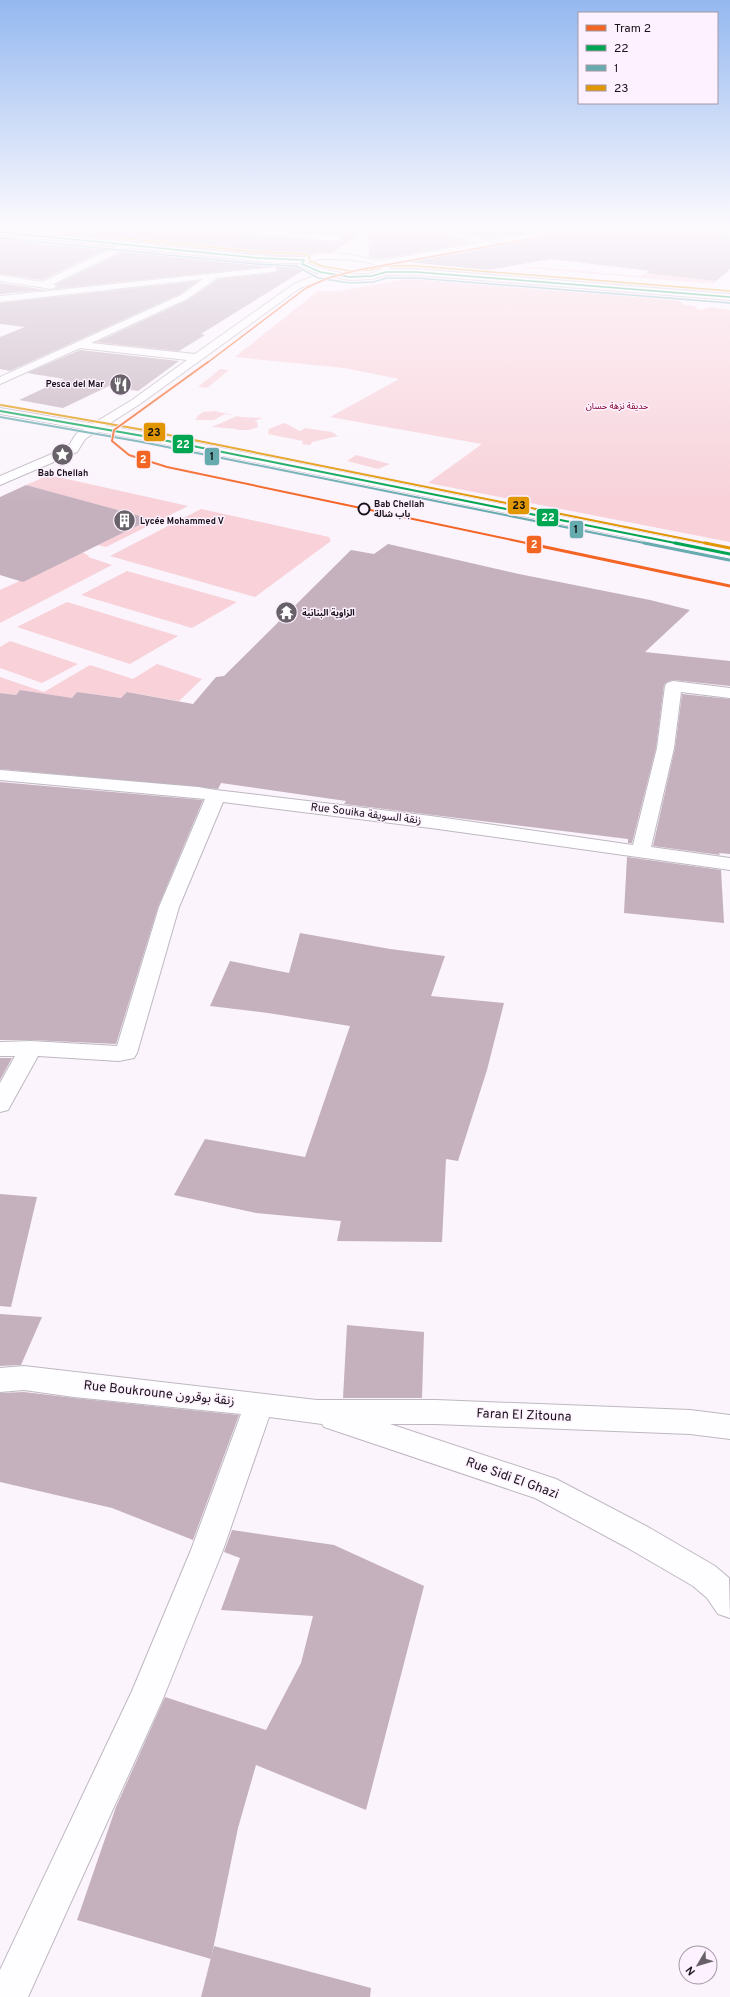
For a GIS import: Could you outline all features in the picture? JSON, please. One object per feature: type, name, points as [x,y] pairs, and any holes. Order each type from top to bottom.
[{"type":"street","points":[[0,382],[140,317]]},
{"type":"street","points":[[0,481],[75,448],[80,437],[136,402],[255,317]]},
{"type":"street","points":[[80,345],[198,358]]},
{"type":"street","points":[[0,411],[143,436],[730,554]]},
{"type":"street","points":[[0,423],[178,453],[730,565]]},
{"type":"street","points":[[641,850],[661,775],[672,717],[673,686],[730,693]]},
{"type":"street","name":"Rue Souika زنقة السويقة","points":[[0,775],[198,792],[216,796],[431,822],[616,848],[641,850],[730,864]]},
{"type":"street","points":[[0,1049],[31,1048],[119,1054],[126,1052],[169,907],[216,796]]},
{"type":"street","points":[[0,1104],[31,1048]]},
{"type":"street","name":"Rue Boukroune زنقة بوقرون","points":[[0,1380],[24,1378],[74,1385],[259,1404],[317,1412]]},
{"type":"street","points":[[8,1997],[146,1700],[207,1550],[259,1404]]},
{"type":"street","name":"Faran El Zitouna","points":[[317,1412],[436,1412],[690,1422],[730,1427]]},
{"type":"street","name":"Rue Sidi El Ghazi","points":[[317,1412],[545,1488],[637,1537],[704,1576],[718,1588],[730,1603]]},
{"type":"green space","name":"حديقة نزهة حسان","points":[[285,317],[730,317],[730,542],[428,483],[482,444],[330,417],[399,379],[344,368],[235,357]]},
{"type":"green space","points":[[105,337],[183,348],[175,353],[89,344]]},
{"type":"green space","points":[[220,369],[229,370],[207,388],[198,387]]},
{"type":"green space","points":[[215,411],[236,416],[225,414],[214,420],[195,420],[198,417],[196,417],[203,412]]},
{"type":"green space","points":[[237,416],[263,418],[254,421],[257,422],[258,427],[249,430],[212,427]]},
{"type":"green space","points":[[284,423],[300,431],[305,428],[332,432],[338,436],[312,442],[310,445],[302,444],[303,441],[268,434],[269,429]]},
{"type":"green space","points":[[356,455],[390,464],[378,469],[347,461]]},
{"type":"green space","points":[[49,475],[188,506],[106,547],[98,545],[150,519],[26,485]]},
{"type":"green space","points":[[201,509],[329,537],[331,541],[255,597],[110,556]]},
{"type":"green space","points":[[82,552],[89,556],[88,557],[112,565],[0,623],[0,590]]},
{"type":"green space","points":[[127,571],[237,602],[192,628],[81,595]]},
{"type":"green space","points":[[67,602],[178,636],[130,664],[17,627]]},
{"type":"green space","points":[[10,641],[78,664],[42,683],[0,668],[0,647]]},
{"type":"green space","points":[[157,664],[202,679],[179,701],[127,692],[121,698],[77,692],[70,701],[57,696],[20,690],[16,695],[0,693],[0,677],[44,692],[90,665],[133,679]]},
{"type":"building","points":[[0,317],[129,317],[10,371],[0,369],[0,337],[25,327],[0,324]]},
{"type":"building","points":[[151,317],[228,317],[201,334],[205,335],[179,351],[97,342]]},
{"type":"building","points":[[80,350],[179,361],[138,391],[109,386],[63,408],[19,400],[64,379],[27,373]]},
{"type":"building","points":[[26,485],[151,519],[23,582],[0,575],[0,497]]},
{"type":"building","points":[[388,544],[519,574],[650,600],[690,610],[645,652],[730,661],[730,686],[673,680],[664,685],[656,748],[632,843],[628,843],[628,839],[344,804],[346,801],[221,783],[218,789],[0,769],[0,693],[16,695],[20,690],[72,698],[77,692],[121,698],[127,692],[193,704],[216,677],[224,676],[351,550],[374,554]]},
{"type":"building","points":[[682,694],[730,699],[730,854],[719,853],[720,855],[653,846],[675,748]]},
{"type":"building","points":[[0,782],[203,800],[158,907],[116,1044],[0,1040]]},
{"type":"building","points":[[627,857],[721,870],[724,923],[624,913]]},
{"type":"building","points":[[300,933],[390,949],[445,956],[431,996],[504,1003],[487,1070],[458,1161],[446,1159],[442,1242],[337,1241],[341,1221],[256,1213],[174,1195],[205,1139],[305,1157],[350,1026],[268,1013],[210,1006],[230,961],[289,973]]},
{"type":"building","points":[[0,1058],[12,1058],[0,1080]]},
{"type":"building","points":[[0,1194],[37,1197],[11,1307],[0,1306]]},
{"type":"building","points":[[0,1314],[42,1317],[21,1365],[0,1366]]},
{"type":"building","points":[[347,1325],[424,1332],[422,1398],[343,1398]]},
{"type":"building","points":[[24,1392],[239,1415],[193,1540],[112,1508],[0,1482],[0,1393]]},
{"type":"building","points":[[232,1530],[334,1545],[424,1586],[366,1810],[256,1765],[238,1828],[211,1959],[77,1920],[116,1807],[165,1697],[266,1730],[301,1663],[313,1616],[221,1610],[240,1558],[224,1552]]},
{"type":"building","points":[[214,1946],[371,1988],[370,1997],[201,1997]]},
{"type":"tram line","name":"2","points":[[268,317],[114,430],[112,441],[129,455],[167,467],[730,586]]},
{"type":"transit line","name":"23","points":[[1,405],[144,430],[730,548]]},
{"type":"transit line","name":"22","points":[[0,411],[143,436],[730,554]]},
{"type":"transit line","name":"1","points":[[0,417],[142,442],[729,560]]},
{"type":"place","name":"Pesca del Mar","points":[[120,384]]},
{"type":"place","name":"Bab Chellah","points":[[63,454]]},
{"type":"place","name":"Bab Chellah باب شالة","points":[[364,509]]},
{"type":"place","name":"Lycée Mohammed V","points":[[125,521]]},
{"type":"place","name":"الزاوية البنانية","points":[[287,613]]}]
